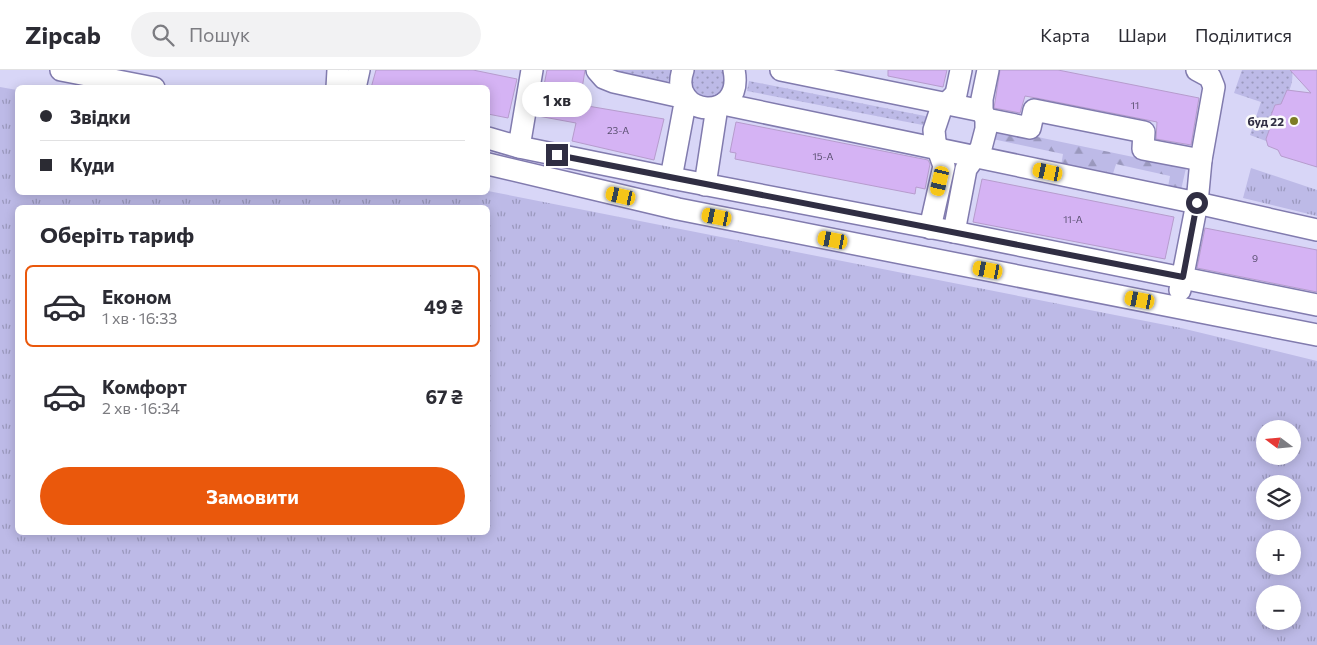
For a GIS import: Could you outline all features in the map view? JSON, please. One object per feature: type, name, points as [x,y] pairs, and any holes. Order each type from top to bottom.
[{"type":"street","points":[[61,70],[138,85]]},
{"type":"street","points":[[337,85],[338,70]]},
{"type":"street","points":[[356,85],[359,70]]},
{"type":"street","points":[[597,70],[604,78],[614,82],[686,98]]},
{"type":"street","points":[[682,70],[680,81],[682,90],[686,98],[700,108],[720,105],[731,96],[736,80],[734,70]]},
{"type":"street","points":[[781,70],[946,103],[1030,128],[1034,110],[1144,132],[1143,149],[1202,160]]},
{"type":"street","points":[[930,228],[944,166],[935,140],[934,130],[941,109],[956,94],[961,70]]},
{"type":"street","points":[[954,232],[966,169],[984,141],[982,99],[988,70]]},
{"type":"street","points":[[1176,307],[1197,203],[1214,87],[1210,77],[1197,70]]},
{"type":"street","points":[[519,147],[529,71]]},
{"type":"street","points":[[671,178],[686,98]]},
{"type":"street","points":[[720,105],[974,156],[1317,230]]},
{"type":"street","points":[[705,185],[720,105]]},
{"type":"street","points":[[490,139],[519,147],[705,185],[954,232],[1317,305]]},
{"type":"street","points":[[490,164],[678,209],[1317,335]]},
{"type":"green space","points":[[608,70],[673,70],[673,73],[660,88]]},
{"type":"green space","points":[[688,70],[727,70],[731,79],[718,99],[693,95]]},
{"type":"green space","points":[[1242,70],[1292,70],[1290,88],[1281,104],[1275,105],[1270,118],[1271,125],[1266,141],[1250,135],[1261,102],[1234,93]]},
{"type":"green space","points":[[749,81],[930,117],[928,126],[747,91]]},
{"type":"green space","points":[[0,87],[15,90],[15,195],[490,195],[490,191],[1181,328],[1317,361],[1317,645],[0,645]]},
{"type":"green space","points":[[990,127],[1186,168],[1181,190],[1168,187],[1170,176],[1116,164],[1112,177],[1061,166],[1063,154],[988,138]]},
{"type":"green space","points":[[1251,168],[1317,190],[1317,216],[1243,198]]},
{"type":"building","points":[[376,70],[473,70],[517,79],[508,118],[490,114],[490,85],[372,85]]},
{"type":"building","points":[[547,70],[585,70],[582,89],[576,104],[664,119],[654,160],[572,141],[576,123],[538,116]]},
{"type":"building","points":[[888,70],[947,70],[943,87],[888,76]]},
{"type":"building","points":[[1000,70],[1058,70],[1199,98],[1191,145],[1156,139],[1157,122],[1036,98],[1025,96],[1020,113],[994,108]]},
{"type":"building","name":"буд 22","points":[[1290,70],[1317,70],[1317,167],[1281,156],[1278,150],[1268,146],[1266,139],[1271,125],[1270,118],[1275,105],[1281,104],[1287,90],[1311,93]]},
{"type":"building","points":[[736,122],[928,160],[930,164],[925,189],[916,187],[915,194],[735,159],[736,153],[730,152]]},
{"type":"building","points":[[982,179],[1174,217],[1165,259],[973,222]]},
{"type":"building","points":[[1205,228],[1317,250],[1317,292],[1197,268]]},
{"type":"place","name":"буд 22","points":[[1294,121]]},
{"type":"route","points":[[557,155],[1183,277],[1197,203]]}]
